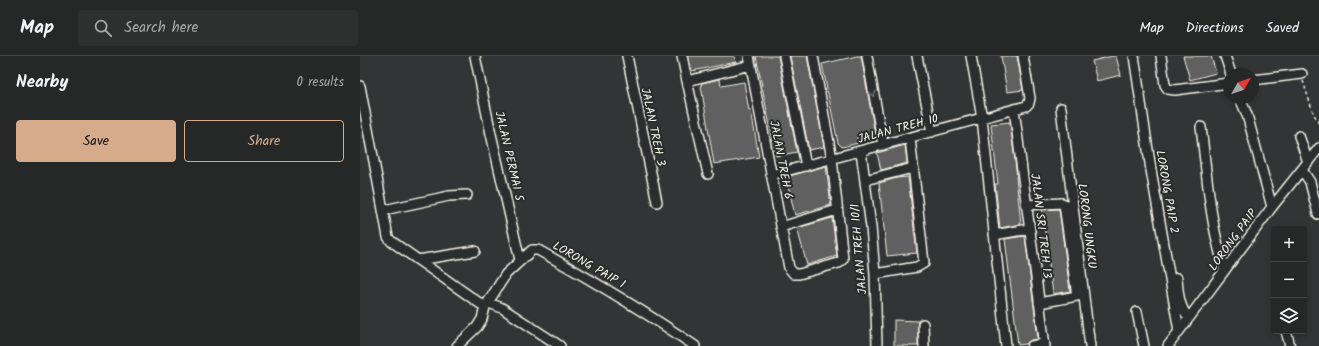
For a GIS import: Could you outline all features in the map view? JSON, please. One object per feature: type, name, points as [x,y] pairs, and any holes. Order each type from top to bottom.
[{"type":"street","name":"JALAN PERMAI 5","points":[[475,56],[520,260]]},
{"type":"street","name":"JALAN TREH 3","points":[[626,56],[657,202]]},
{"type":"street","points":[[682,56],[708,174]]},
{"type":"street","points":[[784,56],[806,166]]},
{"type":"street","points":[[781,227],[837,210],[832,159],[813,56]]},
{"type":"street","points":[[867,56],[882,145]]},
{"type":"street","points":[[917,56],[932,132]]},
{"type":"street","points":[[971,56],[982,118],[996,234],[1012,346]]},
{"type":"street","name":"JALAN TREH 10","points":[[771,175],[1026,106],[1029,103],[1030,98],[1023,56]]},
{"type":"street","name":"LORONG PAIP 2","points":[[1134,56],[1151,170],[1179,331]]},
{"type":"street","points":[[1161,56],[1168,89],[1175,90],[1223,84]]},
{"type":"street","points":[[1225,56],[1229,68]]},
{"type":"street","points":[[687,81],[750,60]]},
{"type":"street","name":"JALAN TREH 6","points":[[750,60],[789,268],[794,274],[839,263],[843,259],[837,210]]},
{"type":"street","points":[[1259,79],[1302,74]]},
{"type":"street","points":[[360,86],[363,123],[384,210],[388,237],[418,260],[487,305],[502,308],[560,346]]},
{"type":"street","points":[[1242,104],[1247,115],[1272,207]]},
{"type":"street","name":"LORONG UNGKU","points":[[1061,108],[1080,295],[1090,346]]},
{"type":"street","name":"JALAN SRI TREH 13","points":[[1014,109],[1044,345]]},
{"type":"street","points":[[1201,127],[1212,212],[1218,246],[1225,270]]},
{"type":"street","points":[[1299,136],[1308,162]]},
{"type":"street","points":[[875,274],[917,267],[924,263],[910,138]]},
{"type":"street","name":"LORONG PAIP","points":[[1168,346],[1272,207],[1319,148]]},
{"type":"street","name":"JALAN TREH 10/1","points":[[861,151],[875,274],[877,346]]},
{"type":"street","points":[[865,180],[913,168]]},
{"type":"street","points":[[1302,170],[1310,182],[1318,214]]},
{"type":"street","points":[[384,210],[449,196],[468,195]]},
{"type":"street","points":[[1026,205],[1062,203],[1065,206],[1080,295],[1039,303]]},
{"type":"street","points":[[996,234],[1029,229]]},
{"type":"street","points":[[996,234],[1006,346]]},
{"type":"street","name":"LORONG PAIP 1","points":[[457,346],[477,327],[482,319],[487,305],[506,274],[532,250],[538,250],[632,304],[695,346]]},
{"type":"street","points":[[418,260],[475,251]]},
{"type":"street","points":[[1177,278],[1182,306],[1189,318]]},
{"type":"street","points":[[1137,312],[1144,346]]},
{"type":"street","points":[[923,324],[924,346]]},
{"type":"street","points":[[1032,346],[1044,345]]},
{"type":"path","points":[[1302,74],[1307,96],[1319,124]]},
{"type":"building","points":[[688,56],[734,56],[736,62],[692,71]]},
{"type":"building","points":[[756,56],[778,56],[797,152],[776,156]]},
{"type":"building","points":[[790,56],[807,56],[824,147],[809,150]]},
{"type":"building","points":[[861,56],[875,134],[857,137],[858,143],[842,147],[838,143],[822,64]]},
{"type":"building","points":[[1001,56],[1017,56],[1023,90],[1007,92]]},
{"type":"building","points":[[1116,56],[1121,75],[1097,81],[1092,61]]},
{"type":"building","points":[[1183,56],[1211,56],[1216,73],[1190,80]]},
{"type":"building","points":[[720,79],[721,86],[744,82],[749,111],[751,110],[759,157],[714,164],[701,86],[702,83]]},
{"type":"building","points":[[1010,122],[1021,224],[1000,228],[995,184],[998,184],[991,124]]},
{"type":"building","points":[[905,145],[907,163],[881,170],[877,153]]},
{"type":"building","points":[[826,166],[831,205],[795,215],[786,177]]},
{"type":"building","points":[[908,177],[917,253],[887,256],[879,183],[897,178]]},
{"type":"building","points":[[1059,209],[1070,291],[1053,294],[1042,210]]},
{"type":"building","points":[[832,218],[837,256],[807,265],[797,228]]},
{"type":"building","points":[[1025,236],[1038,339],[1031,340],[1026,344],[1018,345],[1005,239]]},
{"type":"building","points":[[894,320],[918,321],[918,346],[894,346]]}]
